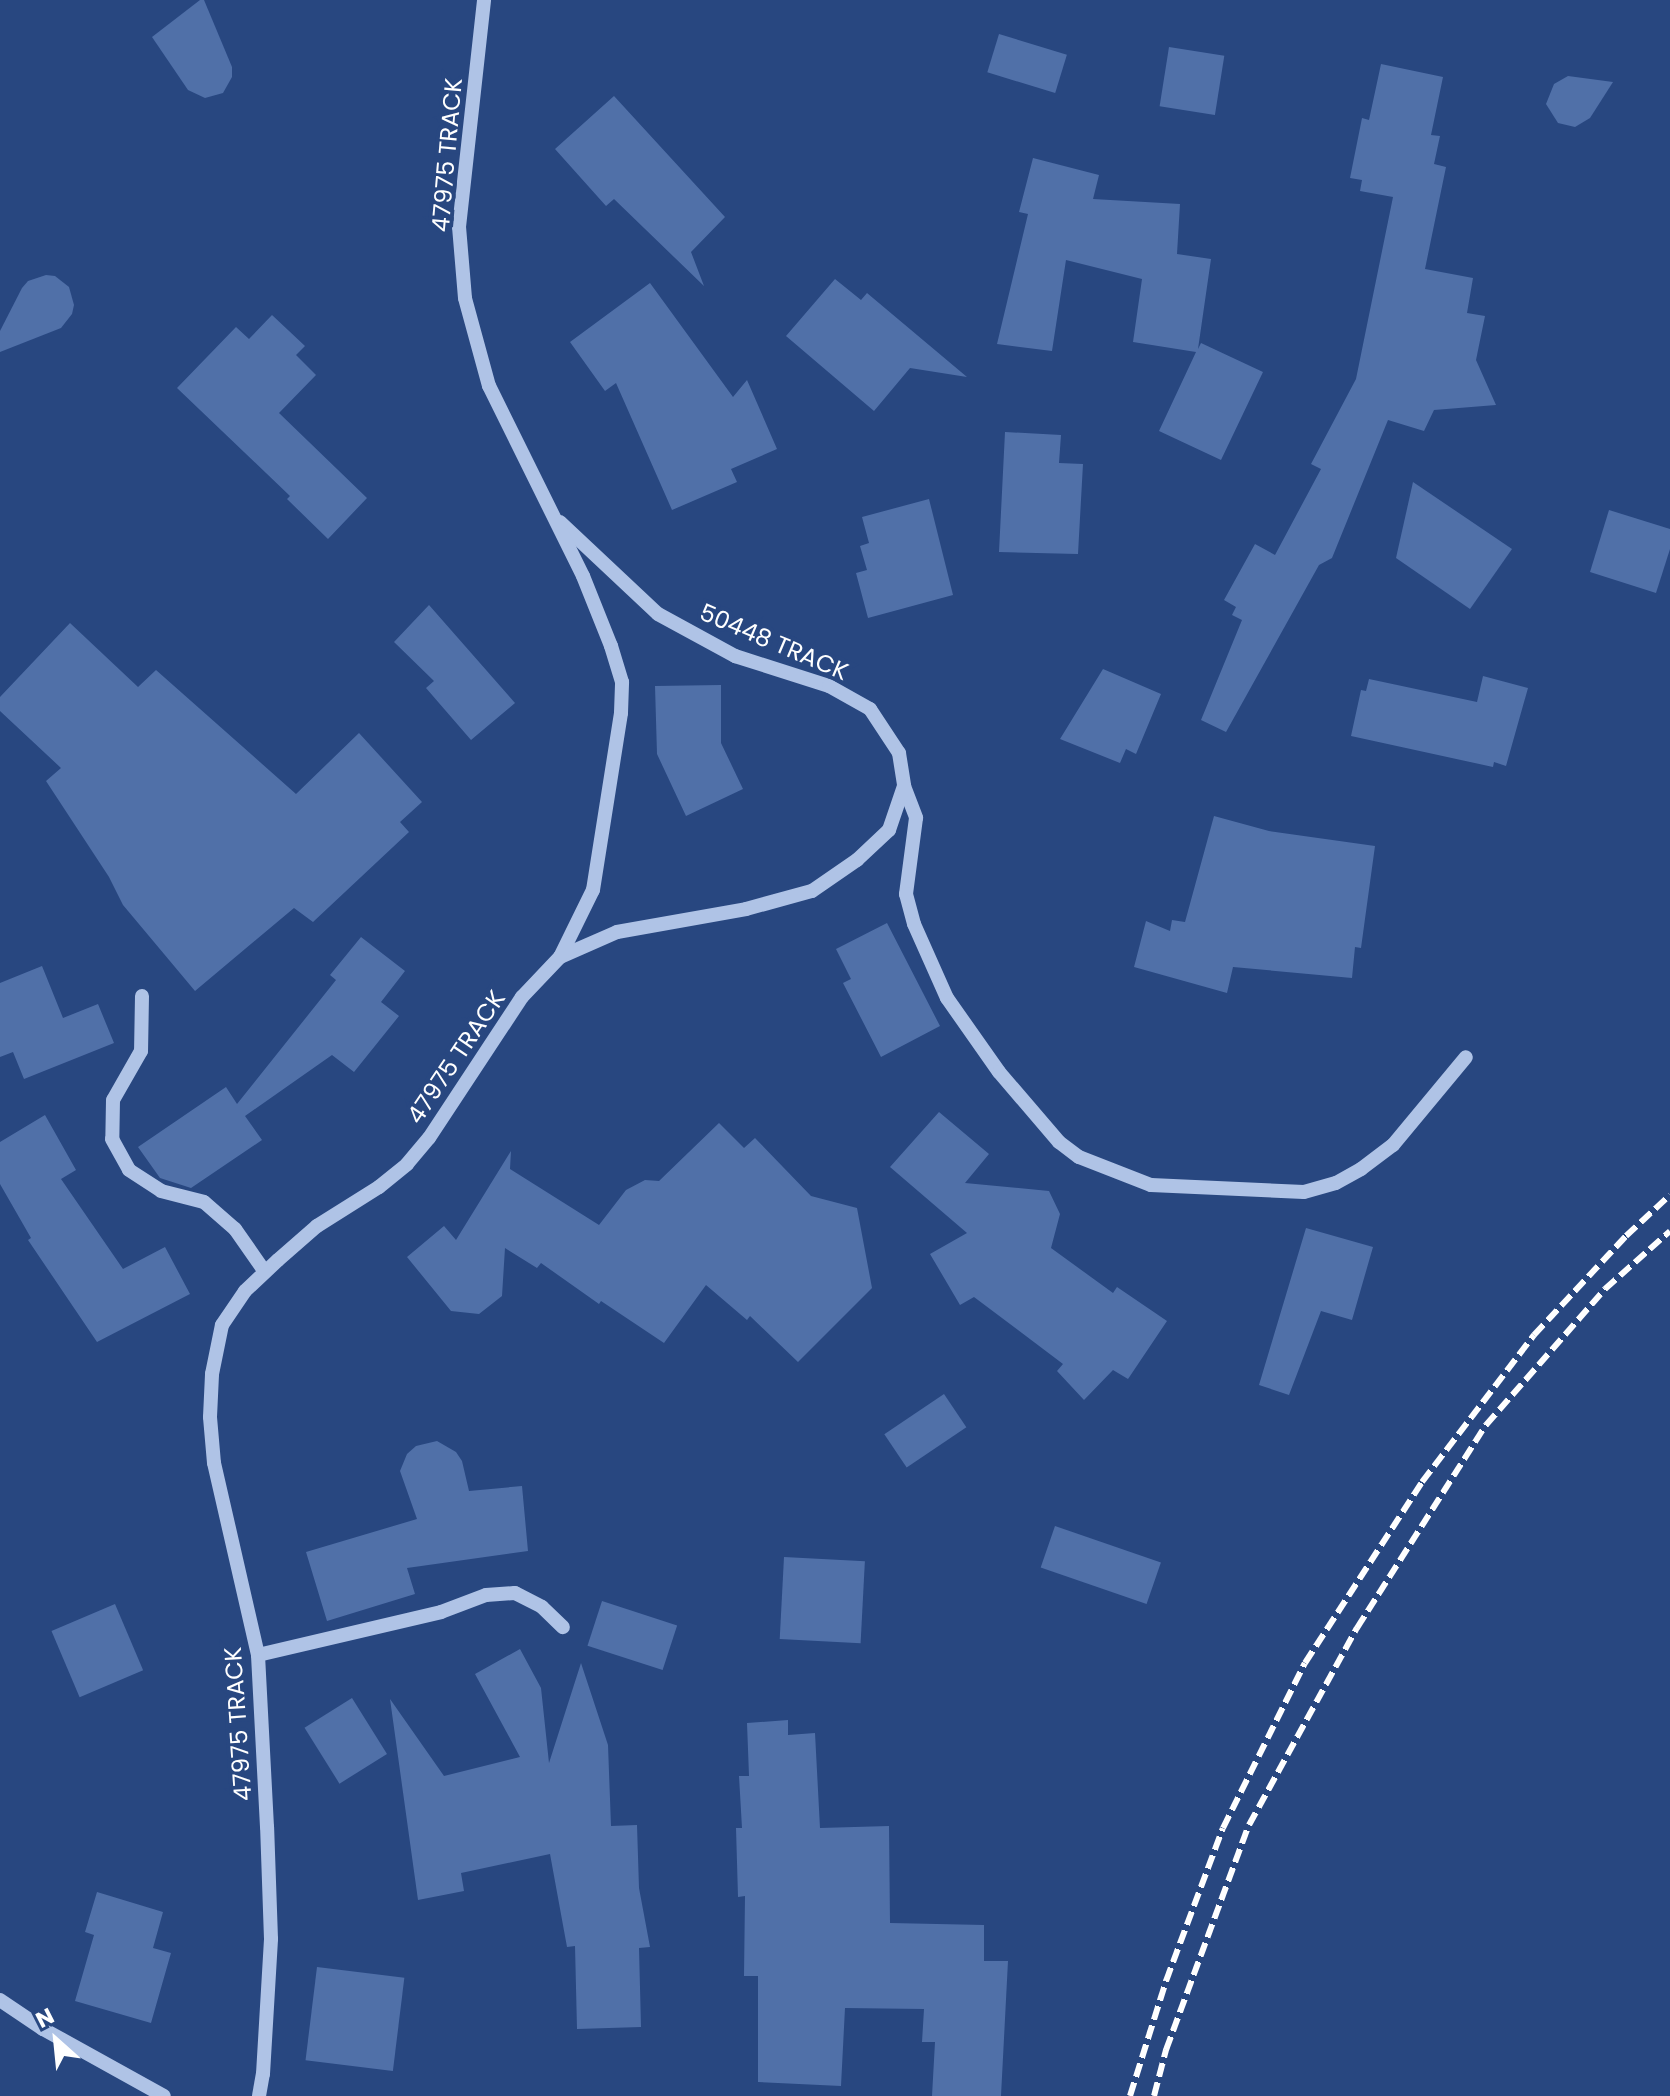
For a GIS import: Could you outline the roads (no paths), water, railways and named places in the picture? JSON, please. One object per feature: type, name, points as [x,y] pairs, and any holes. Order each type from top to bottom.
[{"type":"street","name":"47975 TRACK","points":[[259,2096],[271,1939],[258,1655],[214,1463],[210,1417],[212,1374],[222,1325],[245,1291],[317,1226],[379,1187],[407,1164],[429,1138],[522,997],[560,957],[593,890],[621,713],[622,682],[588,590],[489,386],[465,298],[459,227],[484,0]]},
{"type":"street","name":"50448 TRACK","points":[[553,516],[658,614],[735,656],[829,686],[870,709],[899,753],[904,786],[916,818],[906,894],[914,924],[947,998],[999,1072],[1059,1142],[1079,1157],[1151,1185],[1304,1192],[1336,1183],[1393,1145],[1466,1057]]},
{"type":"street","points":[[560,957],[617,932],[746,909],[812,891],[857,860],[889,830],[904,786]]},
{"type":"street","points":[[142,996],[141,1051],[113,1100],[112,1139],[129,1170],[161,1191],[204,1202],[235,1229],[265,1272]]},
{"type":"street","points":[[258,1655],[441,1612],[486,1595],[515,1593],[542,1607],[563,1627]]},
{"type":"street","points":[[0,2000],[43,2029],[164,2096]]},
{"type":"railway","points":[[1130,2096],[1166,1981],[1223,1828],[1305,1663],[1422,1482],[1534,1335],[1626,1236],[1670,1195]]},
{"type":"railway","points":[[1154,2096],[1166,2050],[1249,1825],[1357,1628],[1486,1425],[1605,1289],[1670,1231]]}]
